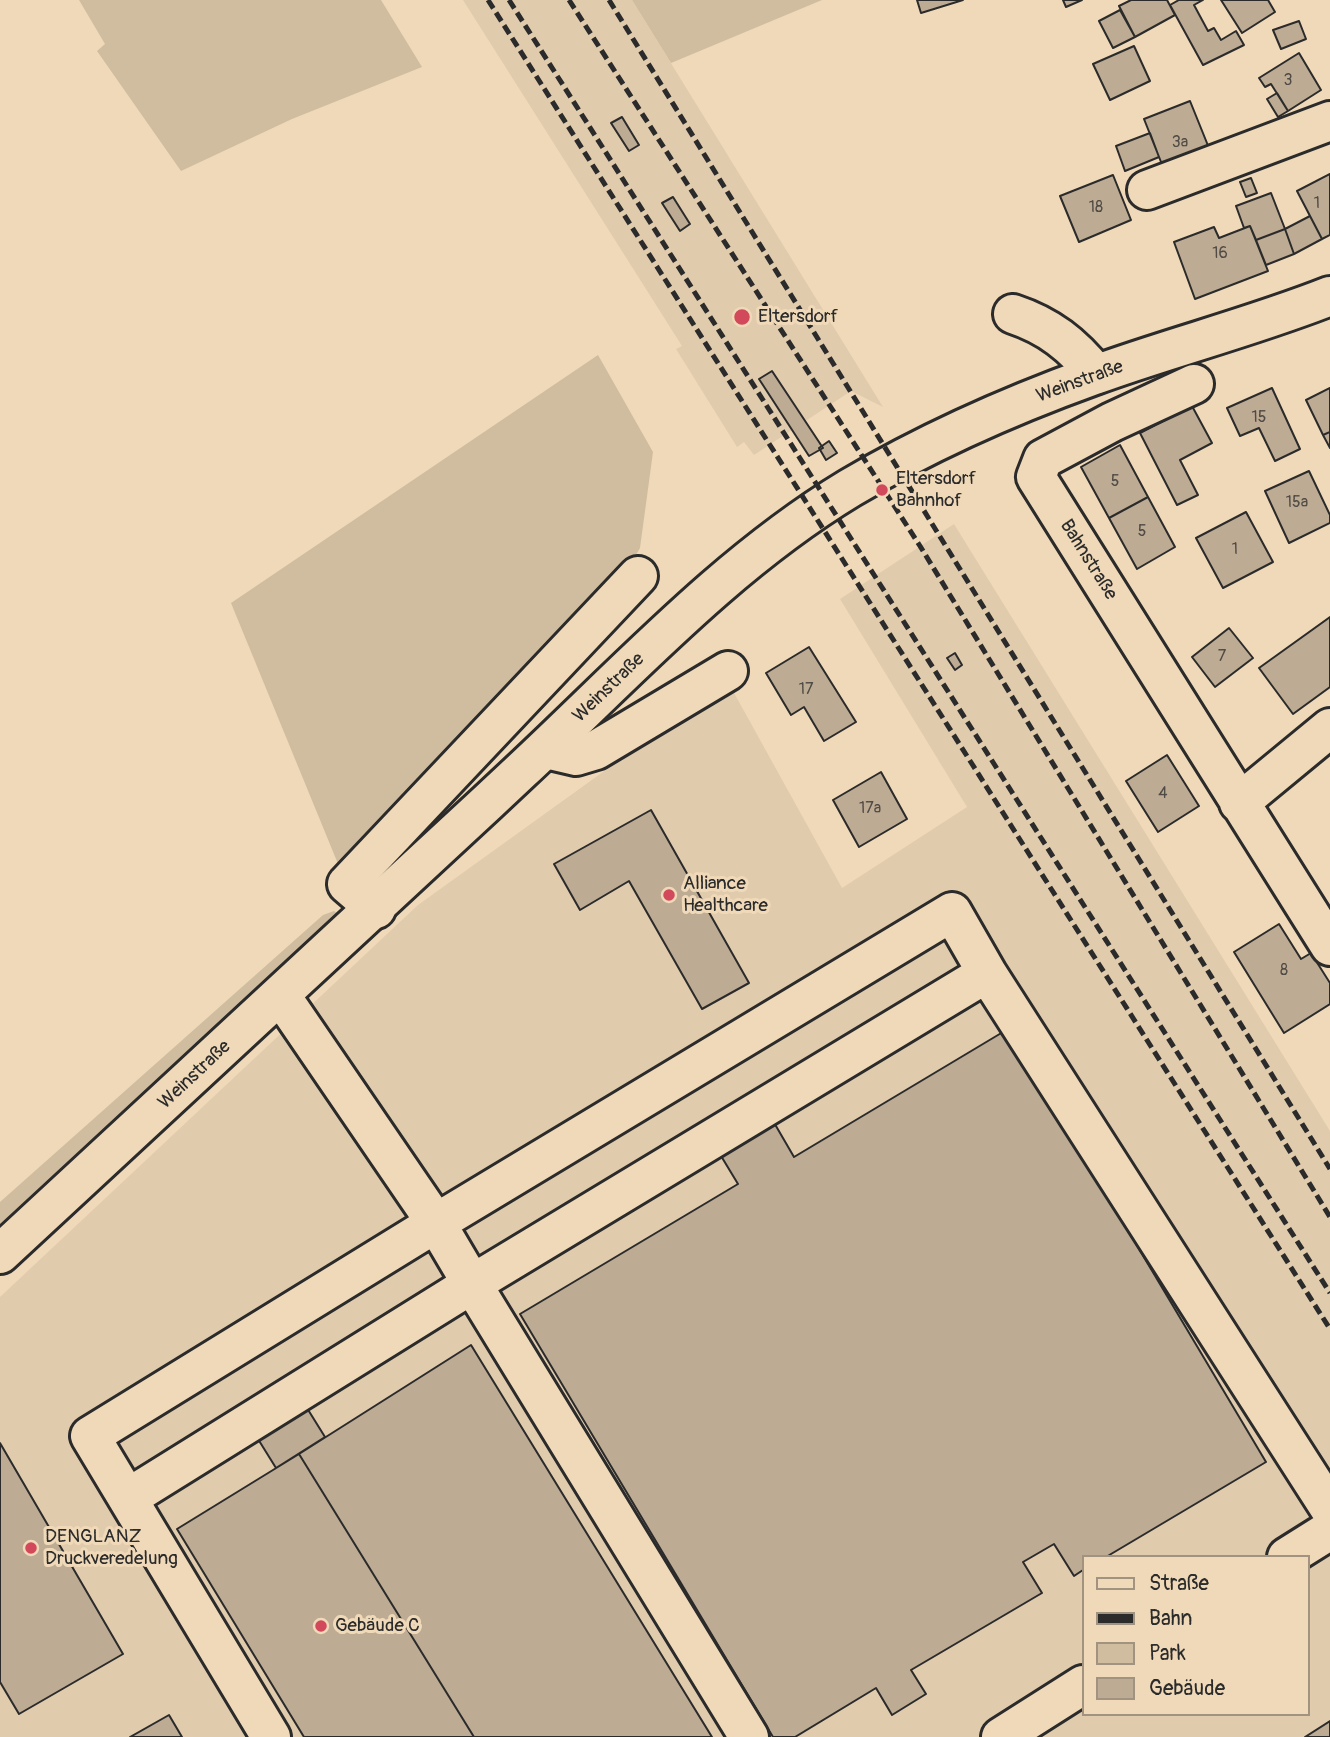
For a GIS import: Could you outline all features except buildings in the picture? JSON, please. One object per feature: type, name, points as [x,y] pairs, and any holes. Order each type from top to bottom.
[{"type":"main road","points":[[1147,190],[1330,121]]},
{"type":"main road","name":"Weinstraße","points":[[0,1254],[376,909],[666,634],[748,562],[802,520],[851,488],[919,451],[1026,401],[1096,374],[1330,296]]},
{"type":"main road","points":[[1013,314],[1039,323],[1075,348],[1096,374]]},
{"type":"main road","name":"Bahnstraße","points":[[1194,384],[1112,422],[1043,459],[1036,477],[1330,946]]},
{"type":"main road","points":[[376,909],[347,884],[638,576]]},
{"type":"main road","points":[[546,749],[576,756],[596,750],[728,671]]},
{"type":"main road","points":[[1239,803],[1330,728]]},
{"type":"main road","points":[[271,1737],[90,1436],[436,1223],[952,912],[987,973],[1330,1509]]},
{"type":"main road","points":[[128,1499],[472,1284],[987,973]]},
{"type":"main road","points":[[281,996],[436,1223],[749,1737]]},
{"type":"main road","points":[[1290,1555],[1330,1530]]},
{"type":"main road","points":[[1002,1737],[1082,1686]]},
{"type":"shaded area","points":[[463,0],[632,0],[883,407],[851,391],[754,455],[744,442],[737,447],[676,349],[682,346]]},
{"type":"shaded area","points":[[954,524],[1330,1131],[1330,1737],[0,1737],[0,1297],[418,905],[728,682],[842,888],[967,807],[840,599]]},
{"type":"green space","points":[[79,0],[381,0],[422,67],[292,119],[181,171],[97,51],[105,44]]},
{"type":"green space","points":[[632,0],[822,0],[671,63]]},
{"type":"green space","points":[[598,355],[653,452],[640,548],[626,572],[343,876],[231,603]]},
{"type":"green space","points":[[334,911],[340,915],[0,1230],[0,1202],[323,915]]},
{"type":"railway","points":[[488,0],[1330,1329]]},
{"type":"railway","points":[[509,0],[1330,1293]]},
{"type":"railway","points":[[569,0],[920,546],[1330,1217]]},
{"type":"railway","points":[[609,0],[1330,1169]]},
{"type":"place","name":"Eltersdorf","points":[[742,317]]},
{"type":"place","name":"Eltersdorf Bahnhof","points":[[882,490]]},
{"type":"place","name":"Alliance Healthcare","points":[[669,895]]},
{"type":"place","name":"DENGLANZ Druckveredelung","points":[[31,1548]]},
{"type":"place","name":"Gebäude C","points":[[321,1626]]}]
